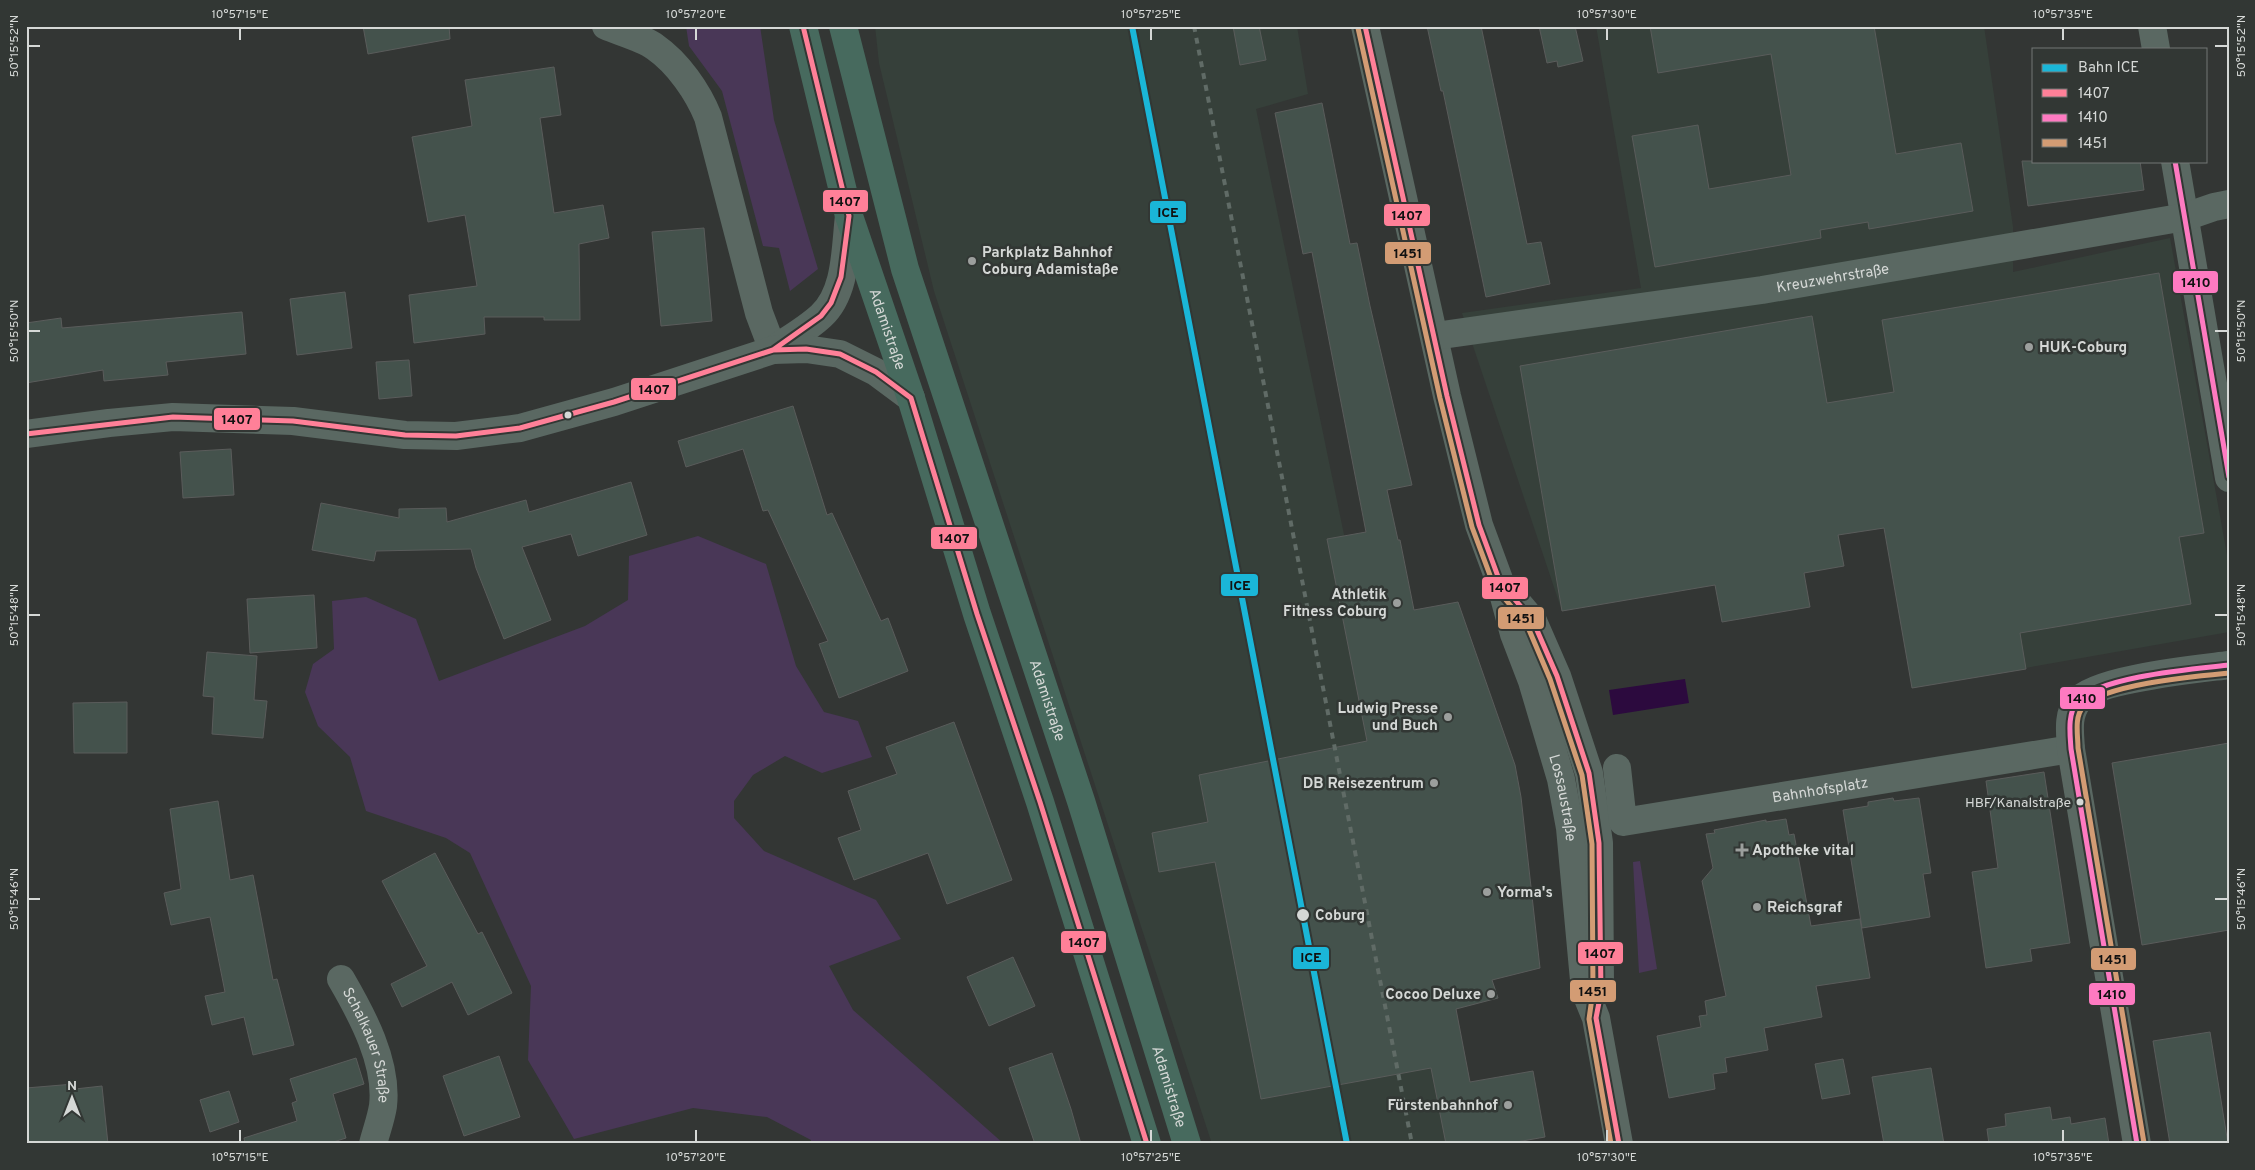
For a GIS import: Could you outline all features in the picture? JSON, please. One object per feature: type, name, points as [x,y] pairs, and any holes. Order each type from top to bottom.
[{"type":"highway","name":"Adamistraße","points":[[803,26],[849,216],[911,398],[977,614],[1040,802],[1147,1144]]},
{"type":"highway","name":"Adamistraße","points":[[846,34],[905,269],[1081,801],[1187,1144]]},
{"type":"street","points":[[606,26],[655,47],[684,76],[699,96],[708,117],[759,313],[773,350]]},
{"type":"street","name":"Lossaustraße","points":[[1365,26],[1479,525],[1500,582],[1533,621],[1557,676],[1589,773],[1599,843],[1600,992],[1596,1018],[1619,1144]]},
{"type":"street","points":[[2152,26],[2156,48]]},
{"type":"street","points":[[2175,162],[2229,478]]},
{"type":"street","name":"Kreuzwehrstraße","points":[[1435,336],[1752,292],[2185,217],[2229,204]]},
{"type":"street","points":[[773,350],[821,316],[831,304],[841,277],[849,216]]},
{"type":"street","points":[[26,434],[108,423],[173,417],[293,421],[405,434],[456,436],[520,428],[614,402],[773,350],[806,348],[840,354],[876,372],[911,398]]},
{"type":"street","points":[[2137,1144],[2071,749],[2070,720],[2078,700],[2099,687],[2229,665]]},
{"type":"street","name":"Bahnhofsplatz","points":[[1617,768],[1622,822],[2071,749]]},
{"type":"street","name":"Schalkauer Straße","points":[[342,978],[364,1019],[383,1079],[383,1107],[372,1144]]},
{"type":"shaded area","points":[[686,26],[760,26],[774,120],[818,269],[790,291],[779,248],[763,246],[722,91],[689,46]]},
{"type":"shaded area","points":[[875,26],[1297,26],[1308,94],[1256,109],[1470,1144],[1212,1144],[934,291],[879,63]]},
{"type":"shaded area","name":"HUK-Coburg","points":[[1596,26],[1984,26],[2013,227],[2013,272],[2170,238],[2229,566],[2229,632],[1912,688],[1884,528],[1839,535],[1844,566],[1804,573],[1809,607],[1722,622],[1715,585],[1562,611],[1462,313],[1641,288]]},
{"type":"shaded area","points":[[698,536],[766,564],[796,666],[824,712],[858,721],[872,757],[822,773],[785,756],[753,775],[734,801],[734,818],[764,851],[876,900],[901,939],[829,966],[853,1010],[1004,1144],[811,1144],[811,1140],[767,1117],[693,1108],[574,1139],[528,1060],[531,986],[470,853],[446,838],[366,811],[350,757],[318,726],[305,692],[313,664],[334,649],[332,601],[366,597],[416,619],[439,681],[585,626],[628,600],[629,556]]},
{"type":"shaded area","points":[[1685,679],[1689,703],[1613,715],[1609,690]]},
{"type":"shaded area","points":[[1640,861],[1657,969],[1639,973],[1633,862]]},
{"type":"building","points":[[363,26],[449,26],[450,39],[368,54]]},
{"type":"building","points":[[1233,26],[1259,26],[1266,60],[1240,65]]},
{"type":"building","points":[[1427,26],[1481,26],[1527,244],[1541,242],[1550,284],[1486,297],[1443,91],[1441,91]]},
{"type":"building","points":[[1539,26],[1575,26],[1583,61],[1558,67],[1557,61],[1547,63]]},
{"type":"building","points":[[1650,26],[1874,26],[1896,154],[1961,143],[1973,211],[1869,229],[1868,222],[1820,230],[1821,238],[1655,267],[1632,136],[1698,125],[1709,189],[1791,175],[1771,54],[1658,73]]},
{"type":"building","points":[[554,67],[561,115],[540,118],[554,213],[603,205],[609,238],[579,244],[580,320],[544,320],[544,317],[484,317],[485,334],[414,343],[409,295],[477,286],[465,215],[428,222],[412,137],[472,126],[465,80]]},
{"type":"building","points":[[1322,103],[1350,244],[1357,243],[1412,485],[1387,490],[1398,540],[1400,540],[1414,610],[1458,602],[1515,765],[1521,797],[1540,968],[1492,980],[1498,998],[1456,1009],[1470,1082],[1533,1071],[1545,1137],[1505,1144],[1446,1144],[1431,1068],[1261,1099],[1215,862],[1159,872],[1152,833],[1208,822],[1199,775],[1367,741],[1327,539],[1366,532],[1312,252],[1303,254],[1275,113]]},
{"type":"building","points":[[2022,161],[2140,162],[2144,190],[2028,206]]},
{"type":"building","points":[[704,228],[712,321],[661,326],[652,232]]},
{"type":"building","name":"HUK-Coburg","points":[[2159,273],[2204,533],[2179,537],[2191,604],[2020,633],[2026,669],[1912,688],[1884,528],[1838,535],[1844,566],[1804,573],[1810,607],[1722,622],[1715,585],[1562,611],[1520,366],[1812,316],[1827,403],[1894,392],[1882,320]]},
{"type":"building","points":[[345,292],[352,348],[297,355],[290,299]]},
{"type":"building","points":[[242,312],[246,354],[166,362],[168,375],[104,381],[103,370],[26,383],[26,323],[61,318],[62,328]]},
{"type":"building","points":[[409,360],[412,396],[379,399],[376,362]]},
{"type":"building","points":[[793,406],[827,515],[832,513],[881,621],[888,618],[908,671],[839,698],[819,644],[828,641],[768,510],[763,511],[743,449],[686,467],[678,441]]},
{"type":"building","points":[[231,449],[234,495],[183,498],[180,452]]},
{"type":"building","points":[[631,482],[647,535],[578,556],[571,534],[522,547],[551,620],[504,639],[476,568],[471,549],[376,551],[374,561],[312,550],[321,503],[399,518],[399,509],[446,508],[447,522],[526,500],[529,512]]},
{"type":"building","points":[[314,595],[317,648],[250,653],[247,599]]},
{"type":"building","points":[[207,652],[257,656],[254,700],[267,701],[263,738],[212,734],[214,697],[203,696]]},
{"type":"building","points":[[127,702],[127,753],[74,753],[73,703]]},
{"type":"building","points":[[954,722],[1012,880],[947,904],[928,853],[854,880],[838,838],[861,830],[848,791],[897,774],[886,747]]},
{"type":"building","points":[[2229,743],[2229,930],[2142,945],[2112,763]]},
{"type":"building","points":[[2044,772],[2070,943],[2030,949],[2032,961],[1986,968],[1972,872],[1998,868],[1986,781]]},
{"type":"building","points":[[1893,798],[1894,801],[1919,798],[1931,873],[1923,874],[1930,917],[1862,928],[1843,810],[1868,806],[1868,802]]},
{"type":"building","points":[[218,801],[230,880],[253,875],[273,980],[277,979],[294,1045],[253,1055],[244,1017],[212,1025],[205,996],[225,992],[210,917],[171,925],[164,893],[181,889],[170,809]]},
{"type":"building","points":[[1786,819],[1789,835],[1794,834],[1811,926],[1860,919],[1870,978],[1816,986],[1822,1017],[1764,1028],[1768,1050],[1725,1058],[1727,1072],[1713,1074],[1715,1089],[1669,1098],[1657,1036],[1701,1027],[1699,1016],[1707,1015],[1705,1001],[1726,996],[1702,881],[1713,868],[1706,834],[1715,833],[1714,830],[1766,820],[1766,822]]},
{"type":"building","points":[[435,853],[478,934],[482,932],[512,993],[468,1015],[452,982],[402,1007],[391,984],[427,966],[382,881]]},
{"type":"building","points":[[1013,957],[1035,1006],[989,1026],[967,977]]},
{"type":"building","points":[[2210,1032],[2228,1144],[2170,1144],[2153,1041]]},
{"type":"building","points":[[1052,1053],[1081,1144],[1035,1144],[1009,1068]]},
{"type":"building","points":[[499,1056],[520,1117],[464,1136],[443,1076]]},
{"type":"building","points":[[356,1058],[364,1084],[333,1094],[346,1138],[327,1144],[245,1144],[244,1138],[297,1121],[292,1103],[297,1101],[290,1079]]},
{"type":"building","points":[[1843,1059],[1850,1094],[1822,1099],[1815,1064]]},
{"type":"building","points":[[1931,1068],[1944,1144],[1884,1144],[1872,1077]]},
{"type":"building","points":[[74,1084],[75,1089],[102,1086],[108,1144],[26,1144],[26,1088]]},
{"type":"building","points":[[229,1091],[239,1122],[210,1132],[200,1100]]},
{"type":"building","points":[[2050,1107],[2052,1120],[2070,1117],[2071,1124],[2105,1118],[2109,1144],[1989,1144],[1987,1129],[2006,1126],[2005,1114]]},
{"type":"railway","points":[[1194,26],[1412,1144]]},
{"type":"rail line","name":"ICE","points":[[1132,26],[1347,1144]]},
{"type":"transit line","name":"1407","points":[[773,350],[821,316],[831,303],[841,277],[849,216],[803,26]]},
{"type":"transit line","name":"1407","points":[[1365,26],[1447,396],[1479,525],[1500,582],[1533,621],[1557,676],[1589,773],[1599,843],[1601,992],[1596,1018],[1619,1144]]},
{"type":"transit line","name":"1451","points":[[1358,28],[1440,398],[1472,527],[1494,586],[1527,625],[1550,679],[1582,775],[1592,844],[1593,991],[1589,1019],[1611,1144]]},
{"type":"transit line","name":"1410","points":[[2175,162],[2229,477]]},
{"type":"transit line","name":"1407","points":[[26,434],[173,417],[293,421],[405,435],[456,436],[520,428],[614,402],[773,350],[806,349],[840,354],[876,372],[911,398],[977,614],[1040,802],[1147,1144]]},
{"type":"transit line","name":"1410","points":[[2137,1144],[2071,749],[2072,711],[2078,701],[2090,692],[2106,685],[2149,675],[2229,665]]},
{"type":"transit line","name":"1451","points":[[2144,1143],[2078,748],[2077,721],[2083,707],[2094,699],[2110,692],[2152,682],[2229,673]]},
{"type":"place","name":"Parkplatz Bahnhof Coburg Adamistaße","points":[[972,261]]},
{"type":"place","name":"HUK-Coburg","points":[[2029,347]]},
{"type":"place","name":"Athletik Fitness Coburg","points":[[1397,603]]},
{"type":"place","name":"Ludwig Presse und Buch","points":[[1448,717]]},
{"type":"place","name":"DB Reisezentrum","points":[[1434,783]]},
{"type":"place","name":"HBF/Kanalstraße","points":[[2080,802]]},
{"type":"place","name":"Apotheke vital","points":[[1742,850]]},
{"type":"place","name":"Yorma's","points":[[1487,892]]},
{"type":"place","name":"Reichsgraf","points":[[1757,907]]},
{"type":"place","name":"Coburg","points":[[1303,915]]},
{"type":"place","name":"Cocoo Deluxe","points":[[1491,994]]},
{"type":"place","name":"Fürstenbahnhof","points":[[1508,1105]]}]
